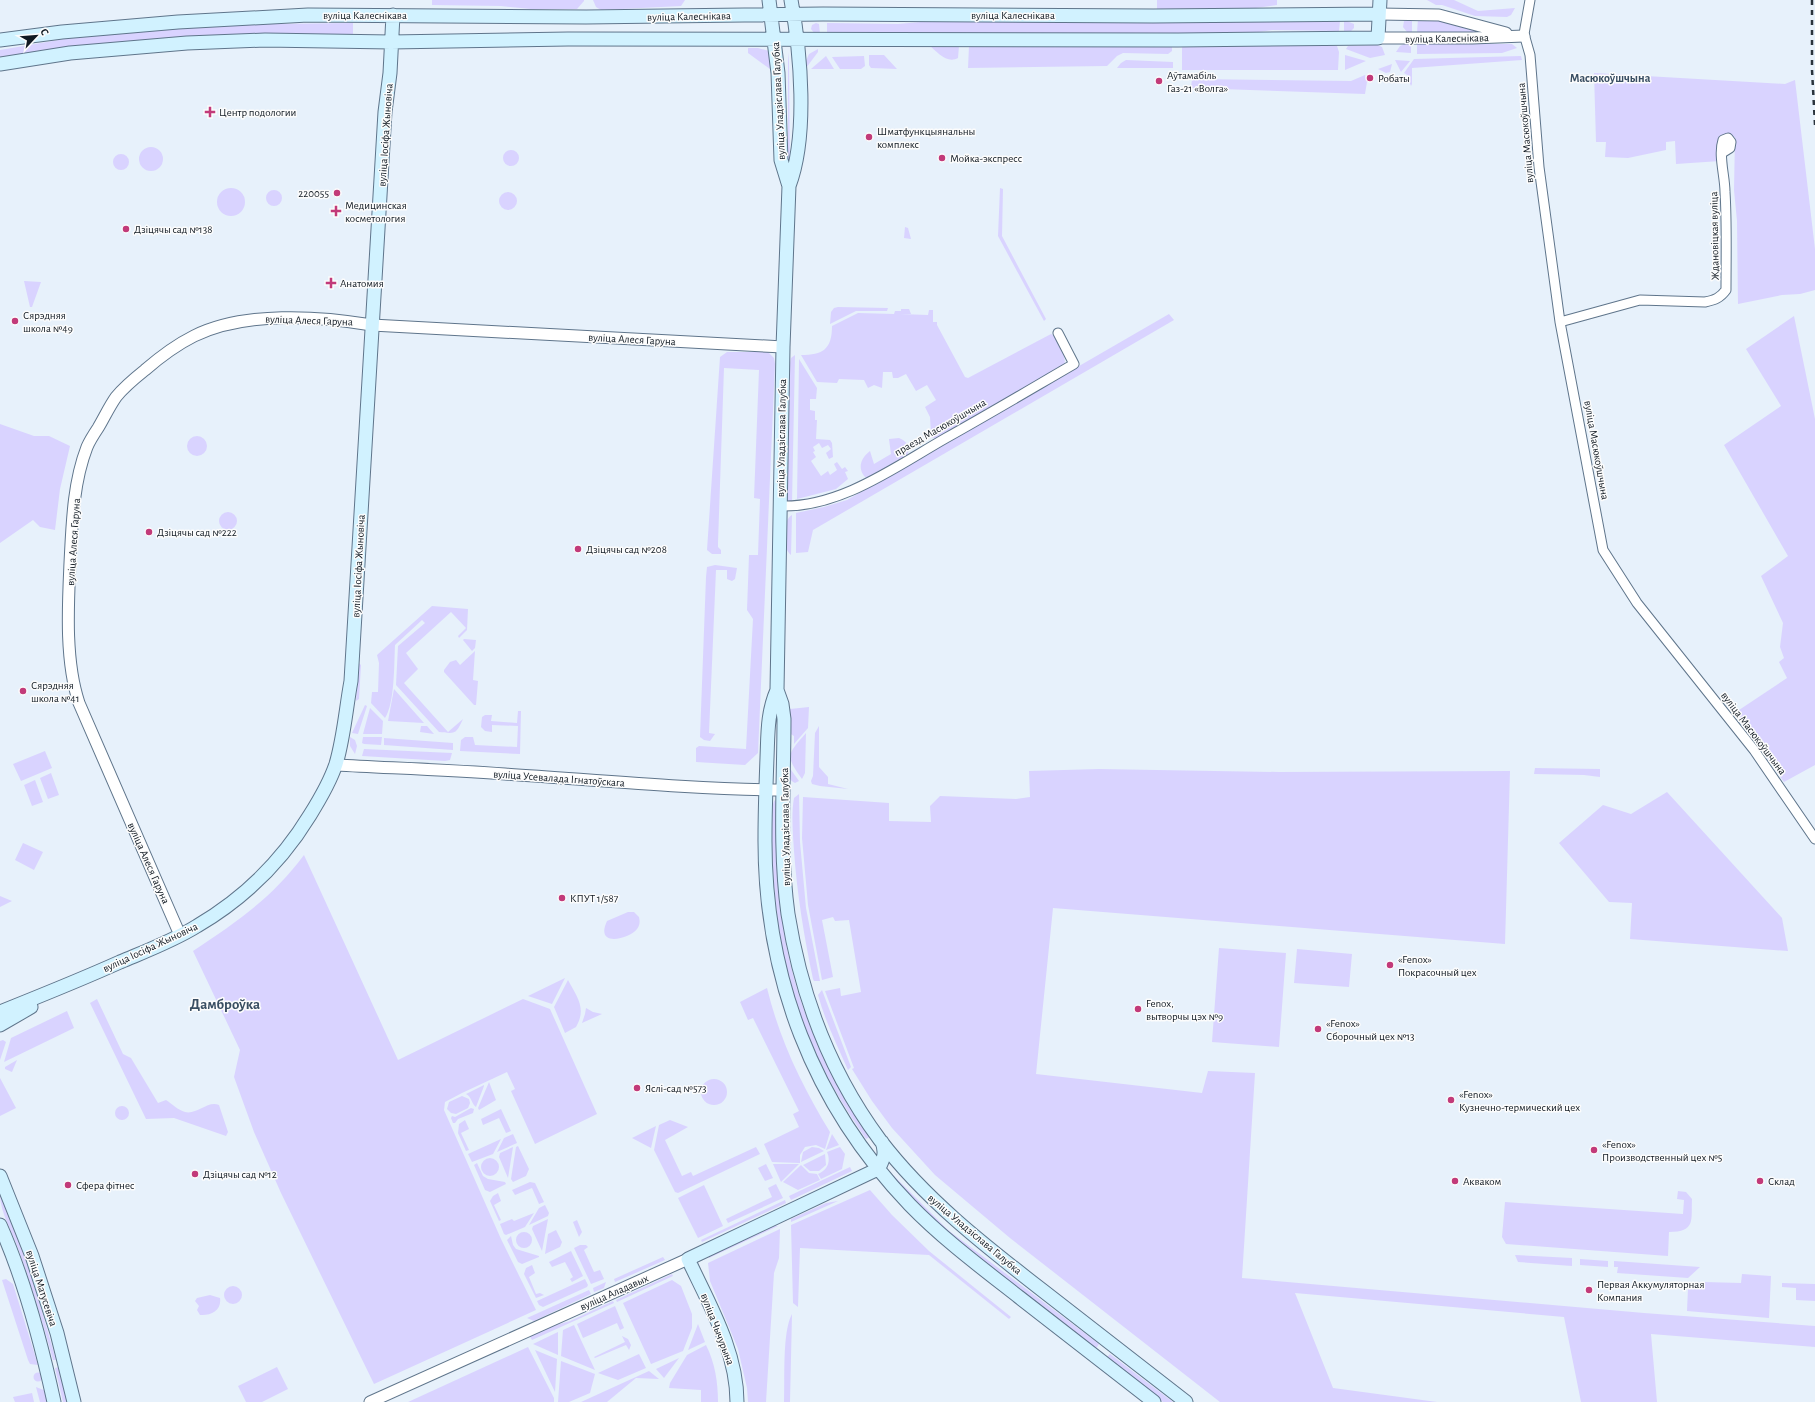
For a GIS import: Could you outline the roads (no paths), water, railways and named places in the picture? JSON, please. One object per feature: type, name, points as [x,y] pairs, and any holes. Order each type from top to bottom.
[{"type":"main road","name":"вуліца Уладзіслава Галубка","points":[[769,0],[775,40],[780,98],[781,160],[789,186]]},
{"type":"main road","name":"вуліца Уладзіслава Галубка","points":[[791,0],[797,40],[800,81],[799,138],[796,165],[789,186],[783,347],[777,690],[768,717],[765,868],[768,904],[786,994],[801,1038],[817,1074],[836,1108],[865,1151],[911,1206],[941,1235],[1154,1402]]},
{"type":"main road","points":[[1378,38],[1380,0]]},
{"type":"main road","name":"вуліца Калеснікава","points":[[0,40],[62,32],[178,22],[308,15],[586,17],[772,14],[1153,16],[1379,14]]},
{"type":"main road","name":"вуліца Іосіфа Жыновіча","points":[[0,1012],[74,983],[180,935],[198,925],[236,898],[259,879],[280,858],[305,824],[319,800],[336,765],[350,681],[385,112],[390,73],[393,15]]},
{"type":"main road","name":"вуліца Калеснікава","points":[[0,64],[70,53],[187,43],[265,40],[391,42],[568,39],[797,40],[1378,38]]},
{"type":"main road","name":"вуліца Уладзіслава Галубка","points":[[777,690],[782,704],[784,718],[782,790],[783,842],[786,889],[791,931],[805,990],[822,1037],[838,1071],[860,1111],[882,1142],[901,1165],[939,1206],[985,1245],[1186,1402]]},
{"type":"main road","name":"вуліца Іосіфа Жыновіча","points":[[0,1025],[74,983]]},
{"type":"main road","points":[[878,1166],[884,1149],[882,1142]]},
{"type":"main road","points":[[860,1177],[865,1164],[865,1151]]},
{"type":"main road","points":[[878,1166],[894,1163],[901,1165]]},
{"type":"main road","name":"вуліца Аладавых","points":[[688,1259],[860,1177],[878,1166]]},
{"type":"main road","name":"вуліца Матусевіча","points":[[0,1176],[32,1256],[57,1333],[74,1402]]},
{"type":"main road","name":"вуліца Матусевіча","points":[[0,1225],[17,1268],[33,1318],[54,1402]]},
{"type":"main road","name":"вуліца Чычурына","points":[[688,1259],[730,1354],[735,1374],[737,1402]]},
{"type":"street","name":"вуліца Масюкоўшчына","points":[[1530,0],[1520,36],[1530,55],[1539,167],[1560,322],[1603,550],[1638,603],[1754,750],[1815,839]]},
{"type":"street","name":"вуліца Калеснікава","points":[[1379,14],[1439,15],[1520,36]]},
{"type":"street","name":"вуліца Калеснікава","points":[[1378,38],[1472,38],[1520,36]]},
{"type":"street","name":"Ждановіцкая вуліца","points":[[1560,322],[1640,300],[1705,302],[1721,297],[1726,290],[1725,190],[1722,153]]},
{"type":"street","name":"вуліца Алеся Гаруна","points":[[180,935],[79,703],[75,691],[70,653],[69,583],[72,520],[78,479],[88,446],[116,397],[130,382],[161,356],[196,335],[216,328],[256,318],[353,321],[372,325],[783,347]]},
{"type":"street","name":"праезд Масюкоўшчына","points":[[780,506],[795,507],[818,503],[858,488],[1074,364],[1058,333]]},
{"type":"street","name":"вуліца Усевалада Ігнатоўскага","points":[[336,765],[472,772],[682,787],[782,790]]},
{"type":"street","name":"вуліца Аладавых","points":[[370,1402],[688,1259]]},
{"type":"railway","points":[[1812,0],[1812,70],[1815,125]]},
{"type":"place","name":"Робаты","points":[[1370,78]]},
{"type":"place","name":"Аўтамабіль Газ-21 «Волга»","points":[[1159,81]]},
{"type":"place","name":"Центр подологии","points":[[210,112]]},
{"type":"place","name":"Шматфункцыянальны комплекс","points":[[869,137]]},
{"type":"place","name":"Мойка-экспресс","points":[[942,158]]},
{"type":"place","name":"220055","points":[[337,193]]},
{"type":"place","name":"Медицинская косметология","points":[[336,211]]},
{"type":"place","name":"Дзіцячы сад №138","points":[[126,229]]},
{"type":"place","name":"Анатомия","points":[[331,283]]},
{"type":"place","name":"Сярэдняя школа №49","points":[[15,321]]},
{"type":"place","name":"Дзіцячы сад №222","points":[[149,532]]},
{"type":"place","name":"Дзіцячы сад №208","points":[[578,549]]},
{"type":"place","name":"Сярэдняя школа №41","points":[[23,691]]},
{"type":"place","name":"КПУТ 1/587","points":[[562,898]]},
{"type":"place","name":"«Fenox» Покрасочный цех","points":[[1390,965]]},
{"type":"place","name":"Fenox, вытворчы цэх №9","points":[[1138,1009]]},
{"type":"place","name":"«Fenox» Сборочный цех №13","points":[[1318,1029]]},
{"type":"place","name":"Яслі-сад №573","points":[[637,1088]]},
{"type":"place","name":"«Fenox» Кузнечно-термический цех","points":[[1451,1100]]},
{"type":"place","name":"«Fenox» Производственный цех №5","points":[[1594,1150]]},
{"type":"place","name":"Дзіцячы сад №12","points":[[195,1174]]},
{"type":"place","name":"Акваком","points":[[1455,1181]]},
{"type":"place","name":"Склад","points":[[1760,1181]]},
{"type":"place","name":"Сфера фітнес","points":[[68,1185]]},
{"type":"place","name":"Первая Аккумуляторная Компания","points":[[1589,1290]]},
{"type":"district","name":"Масюкоўшчына","points":[[1610,78]]},
{"type":"district","name":"Дамброўка","points":[[225,1004]]}]
